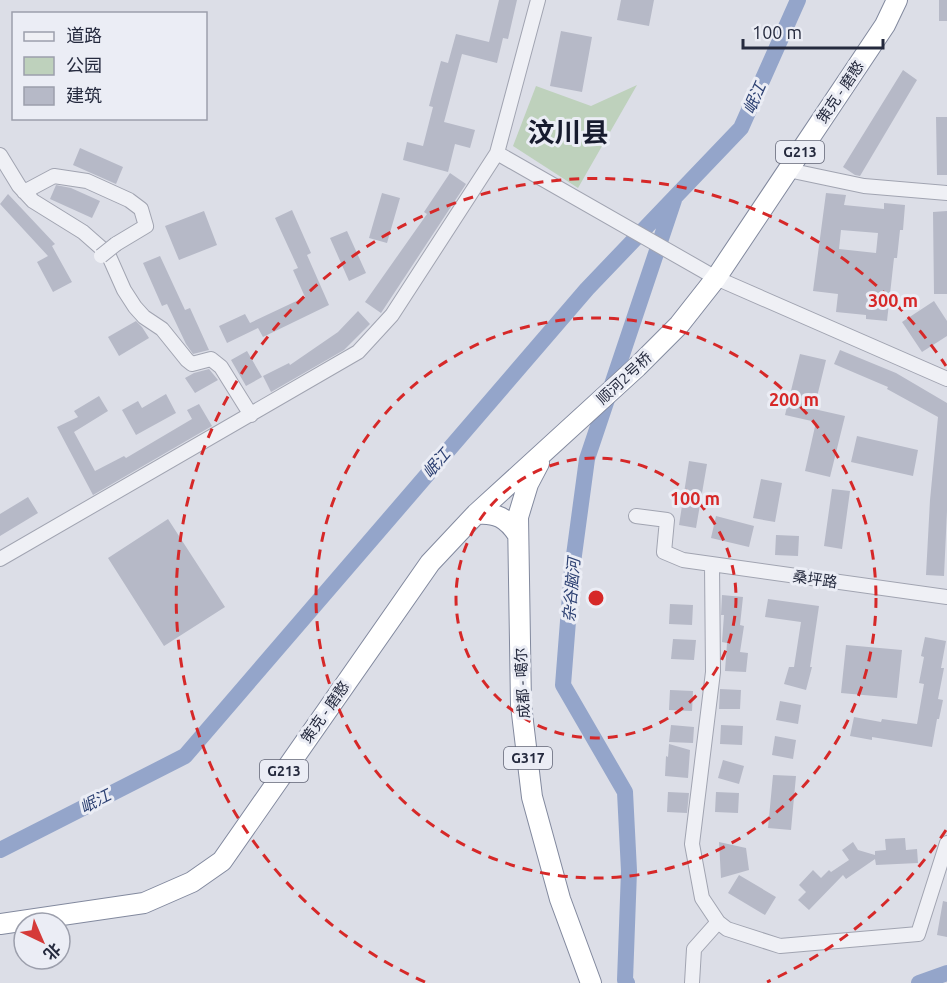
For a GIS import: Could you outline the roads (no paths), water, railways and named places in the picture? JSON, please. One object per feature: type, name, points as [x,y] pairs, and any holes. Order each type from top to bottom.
[{"type":"highway","name":"策克 - 磨憨","points":[[698,301],[716,278],[885,25],[897,0]]},
{"type":"highway","name":"顺河2号桥","points":[[546,451],[637,367],[698,301]]},
{"type":"highway","name":"策克 - 磨憨","points":[[0,924],[144,903],[192,882],[222,861],[430,563],[476,514],[546,451]]},
{"type":"highway","name":"成都 - 噶尔","points":[[546,451],[528,484],[518,517],[521,705],[532,797],[560,899],[591,983]]},
{"type":"highway","points":[[476,514],[497,515],[518,530]]},
{"type":"street","points":[[0,559],[358,352],[392,315],[496,153],[538,0]]},
{"type":"street","points":[[496,153],[696,268],[947,379]]},
{"type":"street","points":[[0,155],[24,192],[33,201],[83,232],[108,254],[124,290],[135,307],[144,317],[162,329],[187,360],[192,364],[212,359],[221,367],[251,415]]},
{"type":"street","points":[[788,170],[864,186],[947,193]]},
{"type":"street","points":[[24,192],[54,176],[87,181],[129,200],[141,209],[146,226],[98,259]]},
{"type":"street","name":"桑坪路","points":[[636,516],[667,520],[664,552],[683,560],[947,597]]},
{"type":"street","points":[[712,564],[713,672],[692,844],[702,898],[718,922],[727,929],[780,946],[918,934],[947,843]]},
{"type":"street","points":[[692,983],[694,950],[718,922]]},
{"type":"waterway","name":"岷江","points":[[0,850],[185,756],[587,289],[741,128],[798,0]]},
{"type":"waterway","name":"杂谷脑河","points":[[627,983],[625,980],[629,871],[625,792],[563,685],[572,570],[587,459],[674,200]]},
{"type":"waterway","name":"杂谷脑河","points":[[919,983],[947,973]]},
{"type":"district","name":"汶川县","points":[[568,132]]}]
